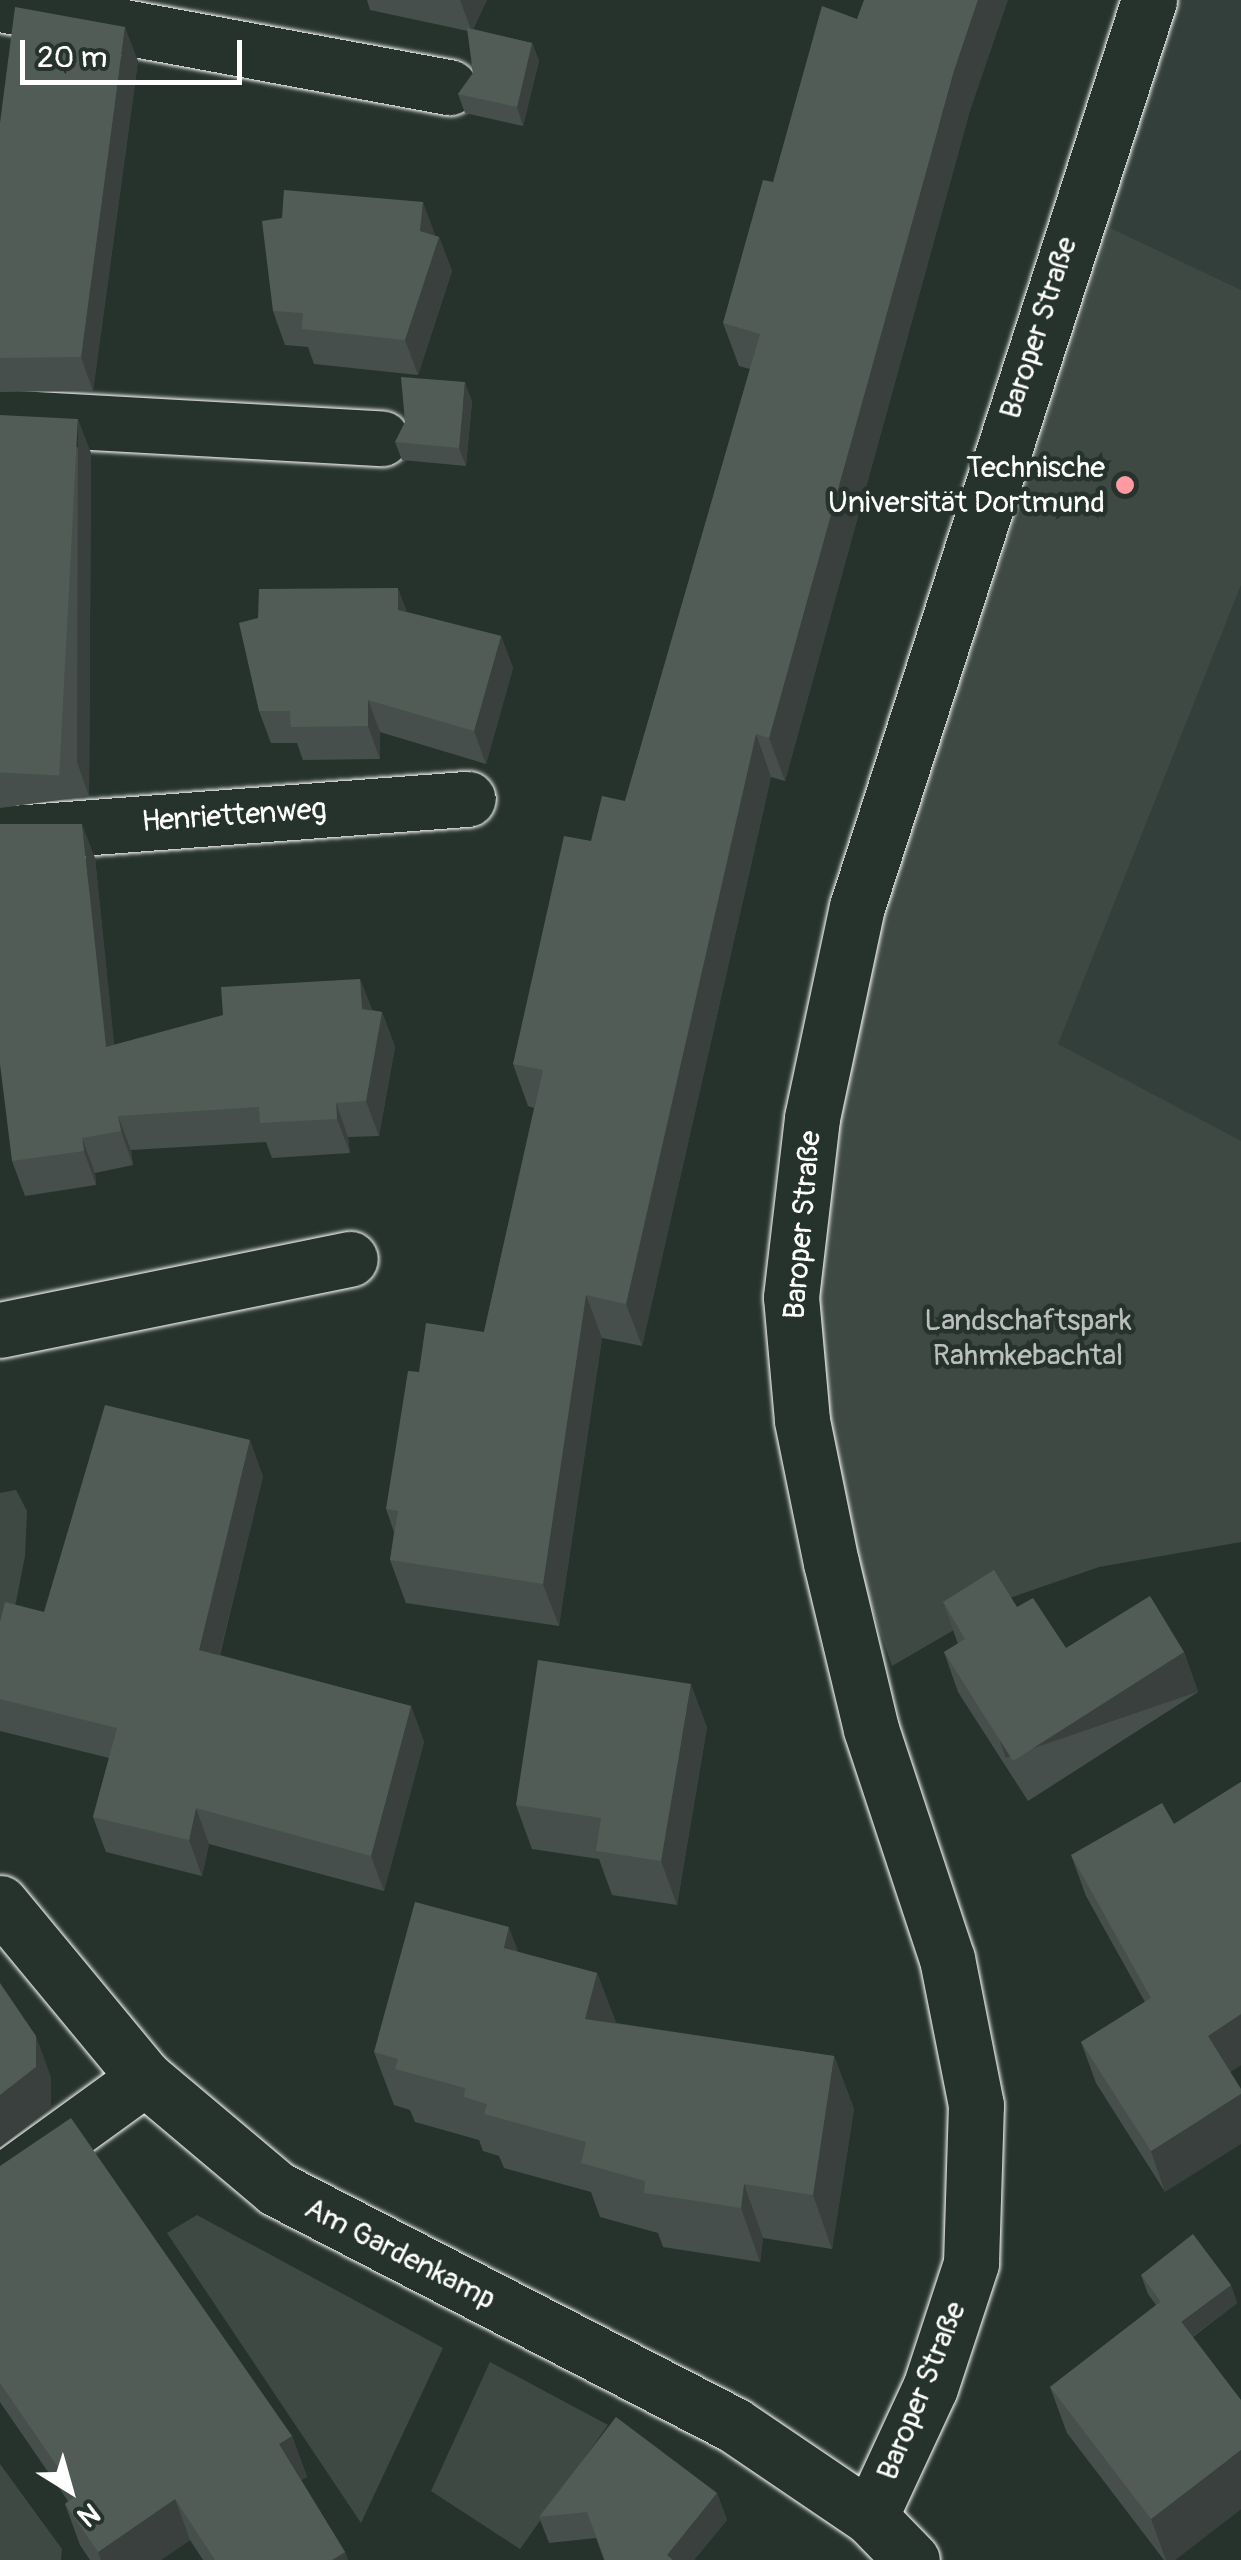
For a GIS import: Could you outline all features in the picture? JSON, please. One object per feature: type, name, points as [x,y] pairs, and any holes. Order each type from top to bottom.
[{"type":"street","name":"Baroper Straße","points":[[912,2560],[870,2517],[930,2388],[970,2264],[976,2105],[947,1959],[870,1729],[831,1563],[802,1420],[791,1298],[812,1118],[857,907],[1149,0]]},
{"type":"street","points":[[0,4],[448,86]]},
{"type":"street","points":[[0,417],[381,438]]},
{"type":"street","name":"Henriettenweg","points":[[0,834],[468,799]]},
{"type":"street","points":[[0,1330],[350,1260]]},
{"type":"street","name":"Am Gardenkamp","points":[[0,1903],[146,2078],[277,2189],[734,2425],[870,2517]]},
{"type":"street","points":[[0,2182],[146,2078]]},
{"type":"shaded area","name":"Technische Universität Dortmund","points":[[1159,0],[1241,0],[1241,1146],[861,970]]},
{"type":"green space","name":"Landschaftspark Rahmkebachtal","points":[[1110,228],[1241,290],[1241,585],[1058,1044],[1241,1141],[1241,1542],[1099,1567],[1007,1599],[892,1666],[843,1523],[815,1363],[823,1193],[870,960]]},
{"type":"green space","points":[[16,1490],[27,1511],[25,1556],[0,1683],[0,1493]]},
{"type":"green space","points":[[197,2215],[443,2348],[361,2523],[167,2233]]},
{"type":"green space","points":[[490,2362],[608,2425],[520,2549],[431,2491]]},
{"type":"green space","points":[[0,2464],[62,2549],[61,2560],[0,2560]]},
{"type":"building","points":[[864,0],[978,0],[954,71],[769,738],[756,734],[626,1304],[586,1295],[543,1584],[390,1560],[398,1511],[386,1509],[408,1371],[419,1372],[426,1323],[484,1332],[543,1070],[513,1064],[564,836],[591,841],[602,796],[625,801],[760,334],[723,323],[763,180],[773,182],[822,6],[857,19]]},
{"type":"building","points":[[15,7],[125,27],[81,357],[0,358],[0,123]]},
{"type":"building","points":[[467,28],[532,43],[517,107],[458,94],[473,73]]},
{"type":"building","points":[[284,190],[423,202],[420,231],[439,237],[405,340],[302,329],[303,313],[273,311],[262,221],[282,218]]},
{"type":"building","points":[[401,377],[465,382],[459,448],[395,442],[405,422]]},
{"type":"building","points":[[0,415],[78,419],[59,776],[0,772]]},
{"type":"building","points":[[398,588],[398,610],[501,636],[474,731],[368,700],[368,726],[291,727],[290,711],[259,711],[239,623],[258,618],[259,589]]},
{"type":"building","points":[[0,824],[82,824],[106,1047],[223,1015],[221,987],[360,979],[362,1009],[382,1012],[366,1101],[336,1103],[337,1119],[260,1123],[259,1107],[118,1116],[121,1131],[82,1138],[84,1151],[12,1161],[0,1064]]},
{"type":"building","points":[[105,1405],[250,1440],[199,1650],[411,1706],[371,1856],[196,1808],[189,1840],[93,1817],[117,1728],[0,1699],[0,1622],[5,1602],[44,1612]]},
{"type":"building","points":[[994,1570],[1017,1607],[1033,1598],[1066,1648],[1150,1596],[1184,1652],[1013,1761],[944,1652],[965,1639],[943,1602]]},
{"type":"building","points":[[538,1660],[691,1684],[661,1861],[596,1851],[601,1818],[516,1805]]},
{"type":"building","points":[[1241,1782],[1241,2014],[1208,2036],[1241,2094],[1151,2151],[1081,2042],[1151,1998],[1071,1855],[1162,1803],[1174,1824]]},
{"type":"building","points":[[415,1902],[509,1927],[504,1948],[597,1973],[585,2019],[834,2056],[813,2195],[744,2184],[741,2208],[644,2193],[645,2181],[581,2163],[586,2142],[484,2114],[487,2104],[464,2097],[465,2088],[395,2069],[398,2059],[374,2052]]},
{"type":"building","points":[[0,1983],[36,2036],[36,2067],[0,2095]]},
{"type":"building","points":[[71,2118],[292,2436],[279,2444],[345,2552],[332,2560],[215,2560],[175,2499],[98,2552],[65,2504],[77,2495],[0,2383],[0,2166]]},
{"type":"building","points":[[1193,2234],[1231,2285],[1181,2322],[1141,2275]]},
{"type":"building","points":[[1164,2299],[1241,2400],[1241,2450],[1151,2519],[1050,2387]]},
{"type":"building","points":[[616,2417],[717,2493],[667,2555],[673,2560],[605,2560],[587,2512],[539,2517]]},
{"type":"place","name":"Technische Universität Dortmund","points":[[1125,485]]}]
